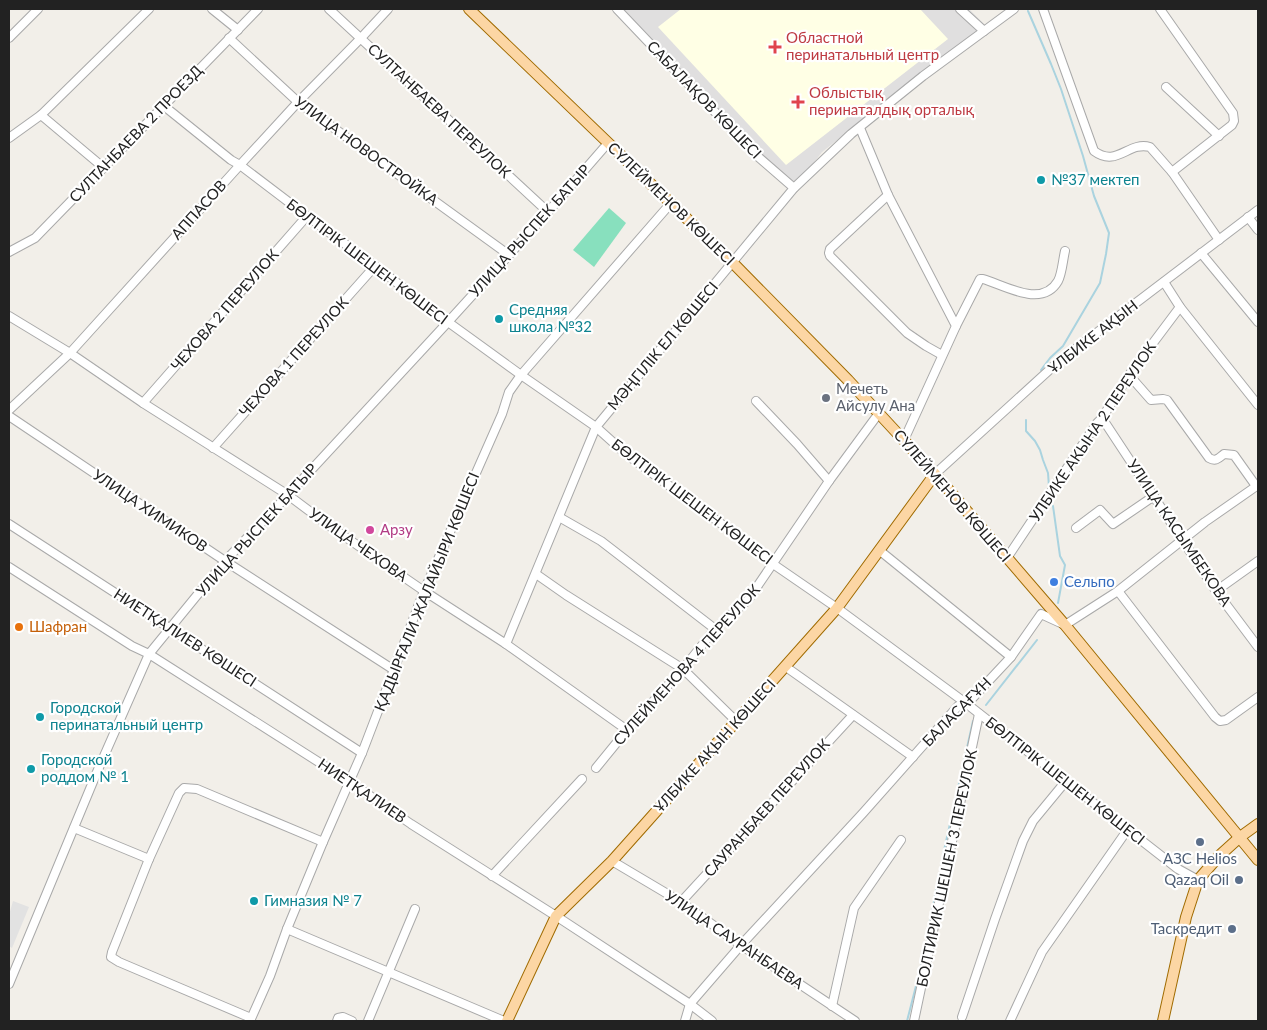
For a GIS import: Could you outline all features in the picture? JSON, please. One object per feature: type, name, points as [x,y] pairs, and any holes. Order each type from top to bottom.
[{"type":"main road","name":"СҮЛЕЙМЕНОВ КӨШЕСІ","points":[[469,9],[733,263],[879,413],[935,474],[1065,625],[1258,860]]},
{"type":"main road","name":"ҰЛБИКЕ АҚЫН КӨШЕСІ","points":[[506,1021],[556,916],[612,861],[837,608],[935,474]]},
{"type":"main road","points":[[1163,1021],[1186,917],[1198,880],[1219,856],[1258,824]]},
{"type":"street","points":[[9,38],[38,9]]},
{"type":"street","points":[[9,138],[41,115],[149,9]]},
{"type":"street","points":[[212,9],[238,30]]},
{"type":"street","name":"СУЛТАНБАЕВА 2 ПРОЕЗД","points":[[9,252],[35,238],[258,9]]},
{"type":"street","name":"СУЛТАНБАЕВА ПЕРЕУЛОК","points":[[329,9],[548,212]]},
{"type":"street","name":"АППАСОВ","points":[[9,410],[70,353],[298,102],[388,9]]},
{"type":"street","name":"САБАЛАҚОВ КӨШЕСІ","points":[[617,9],[756,155],[794,188]]},
{"type":"street","points":[[960,9],[984,31]]},
{"type":"street","name":"МӘҢГІЛІК ЕЛ КӨШЕСІ","points":[[506,644],[596,427],[794,188],[851,134],[923,76],[1014,9]]},
{"type":"street","points":[[1043,9],[1094,151],[1101,156],[1110,158],[1140,146],[1150,147],[1172,172],[1219,240]]},
{"type":"street","points":[[1160,9],[1232,113],[1234,121],[1219,136],[1172,172]]},
{"type":"street","name":"УЛИЦА НОВОСТРОЙКА","points":[[229,38],[298,102],[509,255]]},
{"type":"street","points":[[1166,87],[1219,136]]},
{"type":"street","name":"БӨЛТІРІК ШЕШЕН КӨШЕСІ","points":[[164,106],[231,160],[376,266],[448,322],[596,427],[626,454],[773,564],[837,608],[966,704],[1178,869],[1198,880]]},
{"type":"street","points":[[41,115],[104,168]]},
{"type":"street","points":[[860,128],[888,195],[956,326]]},
{"type":"street","name":"УЛИЦА РЫСПЕК БАТЫР","points":[[9,984],[149,654],[225,561],[448,322],[608,143]]},
{"type":"street","points":[[888,195],[830,249],[830,256],[907,333],[942,355]]},
{"type":"street","name":"ҚАДЫРҒАЛИ ЖАЛАЙЫРИ КӨШЕСІ","points":[[251,1020],[323,842],[362,753],[424,591],[502,414],[509,392],[521,375],[671,202]]},
{"type":"street","name":"ҰЛБИКЕ АҚЫН","points":[[935,474],[1057,363],[1258,210]]},
{"type":"street","name":"ЧЕХОВА 2 ПЕРЕУЛОК","points":[[143,403],[307,216]]},
{"type":"street","points":[[1248,217],[1258,230]]},
{"type":"street","points":[[904,440],[942,355],[980,279],[1033,295],[1049,291],[1058,281],[1065,251]]},
{"type":"street","points":[[1201,253],[1258,322]]},
{"type":"street","name":"ЧЕХОВА 1 ПЕРЕУЛОК","points":[[213,448],[376,266]]},
{"type":"street","points":[[1164,282],[1180,307],[1258,406]]},
{"type":"street","name":"УЛБИКЕ АКЫНА 2 ПЕРЕУЛОК","points":[[1007,558],[1129,376],[1180,307]]},
{"type":"street","name":"УЛИЦА ЧЕХОВА","points":[[9,316],[70,353],[143,403],[288,495],[328,525],[424,591],[506,644],[627,730]]},
{"type":"street","points":[[1065,625],[1118,591],[1182,539],[1257,485],[1234,455],[1230,453],[1224,454],[1216,460],[1209,458],[1166,400],[1151,400],[1129,376]]},
{"type":"street","points":[[756,401],[829,480]]},
{"type":"street","name":"СУЛЕЙМЕНОВА 4 ПЕРЕУЛОК","points":[[596,768],[715,630],[748,600],[829,480],[879,413]]},
{"type":"street","name":"УЛИЦА ХИМИКОВ","points":[[9,416],[225,561],[394,670]]},
{"type":"street","name":"УЛИЦА КАСЫМБЕКОВА","points":[[1102,418],[1216,591],[1258,645]]},
{"type":"street","points":[[1076,528],[1100,510],[1113,524],[1154,496]]},
{"type":"street","points":[[559,517],[601,542],[715,630]]},
{"type":"street","name":"НИЕТҚАЛИЕВ КӨШЕСІ","points":[[9,524],[362,753]]},
{"type":"street","points":[[879,550],[1011,657]]},
{"type":"street","points":[[1216,591],[1258,561]]},
{"type":"street","name":"НИЕТҚАЛИЕВ","points":[[9,567],[350,782],[411,824],[690,1004],[712,1021]]},
{"type":"street","points":[[536,574],[683,669],[737,722]]},
{"type":"street","points":[[1118,591],[1220,721],[1226,720],[1258,697]]},
{"type":"street","name":"БАЛАСАҒҰН","points":[[690,1004],[741,945],[863,813],[958,706],[966,704],[1011,657],[1041,614],[1065,625]]},
{"type":"street","points":[[786,667],[913,757]]},
{"type":"street","name":"БОЛТИРИК ШЕШЕН 3 ПЕРЕУЛОК","points":[[914,1021],[979,714]]},
{"type":"street","name":"САУРАНБАЕВ ПЕРЕУЛОК","points":[[681,902],[853,715]]},
{"type":"street","points":[[492,876],[582,778]]},
{"type":"street","points":[[962,1018],[995,919],[1024,841],[1033,821],[1066,781]]},
{"type":"street","points":[[251,1020],[118,962],[112,957],[112,952],[149,860],[179,793],[184,788],[197,789],[323,842]]},
{"type":"street","points":[[74,828],[149,860]]},
{"type":"street","points":[[1010,1021],[1042,952],[1128,829]]},
{"type":"street","points":[[832,1006],[854,908],[901,840]]},
{"type":"street","name":"УЛИЦА САУРАНБАЕВА","points":[[612,861],[681,902],[854,1021]]},
{"type":"street","points":[[368,1021],[415,909]]},
{"type":"street","points":[[287,929],[506,1021]]},
{"type":"street","points":[[685,1021],[690,1004]]},
{"type":"street","points":[[337,1021],[338,1018],[343,1017],[352,1021]]},
{"type":"shaded area","name":"Облыстық перинаталдық орталық","points":[[619,9],[969,9],[986,26],[931,66],[822,152],[794,188],[756,155]]},
{"type":"shaded area","name":"Облыстық перинаталдық орталық","points":[[681,9],[920,9],[948,39],[786,165],[658,27]]},
{"type":"shaded area","points":[[13,901],[29,907],[12,948],[9,946],[9,915]]},
{"type":"green space","points":[[609,208],[626,223],[594,267],[573,250]]},
{"type":"waterway","points":[[1028,11],[1061,89],[1094,196],[1109,233],[1100,283],[1063,346],[1041,370]]},
{"type":"waterway","points":[[1026,420],[1026,431],[1040,450],[1048,473],[1049,487]]},
{"type":"waterway","points":[[1053,506],[1060,556],[1065,565],[1058,603]]},
{"type":"waterway","points":[[986,705],[1037,640]]},
{"type":"waterway","points":[[943,855],[973,721]]},
{"type":"waterway","points":[[907,1021],[925,951],[939,874]]},
{"type":"place","name":"Областной перинатальный центр","points":[[775,47]]},
{"type":"place","name":"Облыстық перинаталдық орталық","points":[[798,102]]},
{"type":"place","name":"№37 мектеп","points":[[1041,180]]},
{"type":"place","name":"Средняя школа №32","points":[[499,319]]},
{"type":"place","name":"Мечеть Айсулу Ана","points":[[826,398]]},
{"type":"place","name":"Арзу","points":[[370,530]]},
{"type":"place","name":"Сельпо","points":[[1054,582]]},
{"type":"place","name":"Шафран","points":[[19,627]]},
{"type":"place","name":"Городской перинатальный центр","points":[[40,717]]},
{"type":"place","name":"Городской роддом № 1","points":[[31,769]]},
{"type":"place","name":"АЗС Helios","points":[[1200,842]]},
{"type":"place","name":"Qazaq Oil","points":[[1239,880]]},
{"type":"place","name":"Гимназия № 7","points":[[254,901]]},
{"type":"place","name":"Таскредит","points":[[1232,929]]}]
